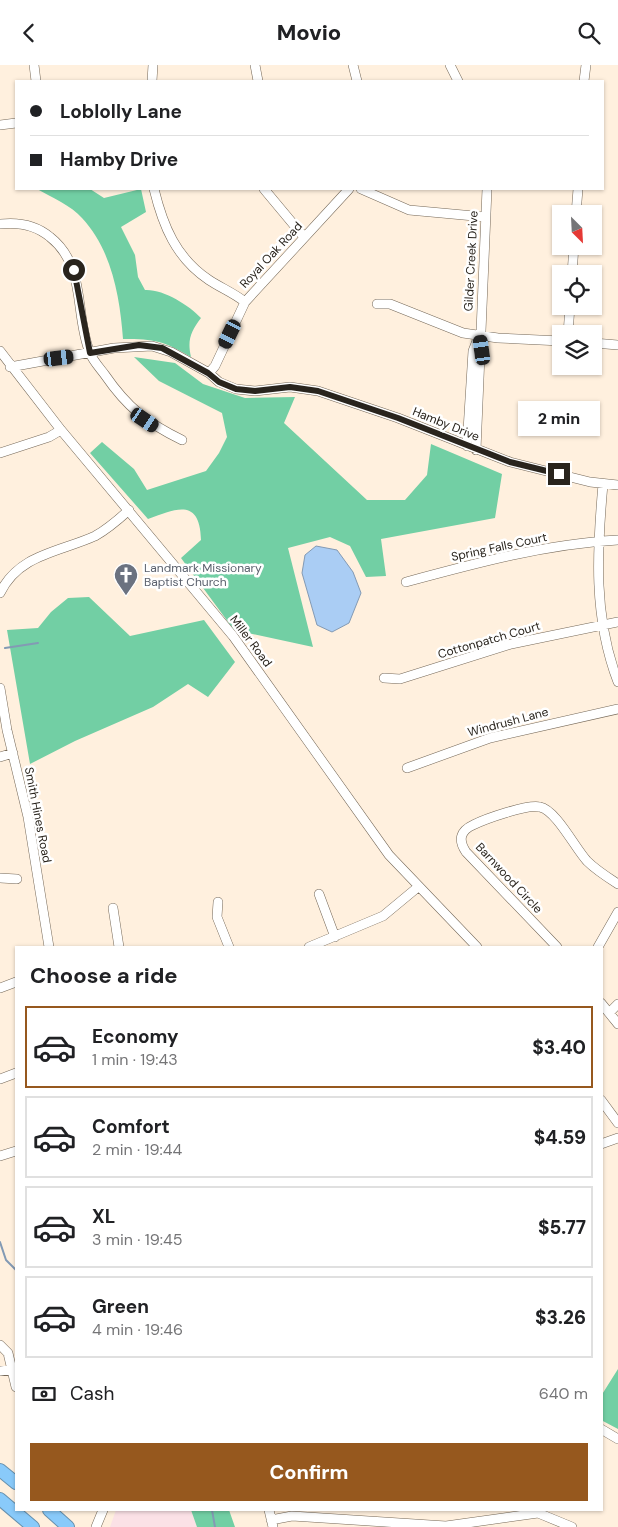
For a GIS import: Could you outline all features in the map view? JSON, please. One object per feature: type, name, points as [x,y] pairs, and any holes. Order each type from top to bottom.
[{"type":"highway","points":[[0,1470],[15,1482]]},
{"type":"highway","points":[[0,1499],[33,1527]]},
{"type":"highway","points":[[50,1511],[68,1527]]},
{"type":"street","points":[[34,65],[36,80]]},
{"type":"street","points":[[152,80],[153,65]]},
{"type":"street","points":[[255,65],[258,80]]},
{"type":"street","points":[[353,65],[357,80]]},
{"type":"street","points":[[450,65],[458,80]]},
{"type":"street","points":[[584,80],[586,65]]},
{"type":"street","points":[[0,125],[15,123]]},
{"type":"street","points":[[154,190],[164,224],[180,255],[202,275],[245,302]]},
{"type":"street","points":[[265,190],[304,237]]},
{"type":"street","name":"Royal Oak Road","points":[[208,373],[215,366],[245,302],[349,190]]},
{"type":"street","points":[[363,190],[409,210],[485,217]]},
{"type":"street","name":"Gilder Creek Drive","points":[[471,448],[473,351],[479,335],[487,190]]},
{"type":"street","points":[[577,205],[578,190]]},
{"type":"street","points":[[0,224],[14,223],[34,227],[52,238],[66,253],[75,274],[90,353],[111,384],[135,412],[157,428],[182,440]]},
{"type":"street","points":[[377,304],[390,304],[462,333],[552,340]]},
{"type":"street","points":[[602,344],[618,345]]},
{"type":"street","name":"Hamby Drive","points":[[10,367],[23,363],[114,348],[152,346],[171,352],[208,373],[219,382],[241,390],[255,391],[290,387],[318,391],[398,418],[510,462],[604,484],[618,485]]},
{"type":"street","name":"Miller Road","points":[[0,351],[10,367],[61,430],[130,510],[233,636],[378,839],[418,887],[477,946]]},
{"type":"street","points":[[0,453],[48,437],[61,430]]},
{"type":"street","points":[[604,484],[598,541],[597,579],[603,624],[612,666],[618,682]]},
{"type":"street","points":[[0,593],[8,580],[24,564],[38,556],[94,535],[111,526],[130,510]]},
{"type":"street","name":"Spring Falls Court","points":[[406,582],[481,561],[576,543],[618,540]]},
{"type":"street","name":"Cottonpatch Court","points":[[384,678],[400,679],[511,644],[603,624],[618,623]]},
{"type":"street","name":"Smith Hines Road","points":[[0,688],[28,817],[49,946]]},
{"type":"street","name":"Windrush Lane","points":[[407,768],[490,738],[618,709]]},
{"type":"street","points":[[0,757],[13,753]]},
{"type":"street","name":"Barnwood Circle","points":[[555,946],[466,852],[461,844],[460,837],[463,832],[476,823],[523,809],[540,807],[548,811],[557,820],[589,863],[618,883]]},
{"type":"street","points":[[0,878],[17,879]]},
{"type":"street","points":[[312,946],[382,916],[418,887]]},
{"type":"street","points":[[319,894],[335,937]]},
{"type":"street","points":[[218,902],[217,917],[229,946]]},
{"type":"street","points":[[113,908],[118,946]]},
{"type":"street","points":[[599,946],[618,912]]},
{"type":"street","points":[[0,988],[15,982]]},
{"type":"street","points":[[609,1013],[618,1004]]},
{"type":"street","points":[[603,1006],[618,1024]]},
{"type":"street","points":[[0,1079],[15,1073]]},
{"type":"street","points":[[603,1103],[618,1123]]},
{"type":"street","points":[[603,1143],[618,1138]]},
{"type":"street","points":[[0,1157],[15,1151]]},
{"type":"street","points":[[0,1345],[8,1353],[15,1369],[0,1371]]},
{"type":"street","points":[[603,1430],[618,1439]]},
{"type":"street","points":[[269,1511],[272,1524],[292,1516],[446,1526],[512,1513],[538,1513],[571,1527]]},
{"type":"shaded area","points":[[116,1511],[191,1511],[197,1527],[110,1527]]},
{"type":"green space","points":[[39,190],[92,190],[104,198],[141,190],[146,212],[121,227],[135,255],[138,277],[145,290],[160,292],[175,299],[190,308],[201,318],[191,336],[189,346],[191,357],[159,342],[123,339],[117,291],[101,245],[82,218],[67,206]]},
{"type":"green space","points":[[134,357],[175,363],[203,384],[245,398],[295,397],[284,423],[367,500],[405,500],[427,475],[431,444],[502,474],[495,518],[381,539],[386,576],[366,577],[350,546],[330,537],[288,548],[313,647],[234,630],[181,558],[201,540],[200,527],[196,517],[191,512],[177,510],[148,519],[90,453],[102,442],[134,469],[147,490],[206,471],[219,453],[227,437],[222,413],[159,381]]},
{"type":"green space","points":[[89,597],[130,636],[204,620],[235,662],[208,697],[188,684],[153,707],[75,741],[30,764],[7,630],[38,628],[51,612],[68,598]]},
{"type":"green space","points":[[618,1369],[618,1429],[603,1421],[603,1393]]},
{"type":"green space","points":[[191,1511],[229,1511],[235,1527],[197,1527]]},
{"type":"water","points":[[316,546],[337,550],[353,572],[361,593],[349,623],[332,632],[317,625],[302,573],[305,555]]},
{"type":"waterway","points":[[5,648],[38,643]]},
{"type":"waterway","points":[[0,1242],[6,1260],[15,1269]]},
{"type":"waterway","points":[[212,1511],[215,1527]]},
{"type":"place","name":"Landmark Missionary Baptist Church","points":[[126,596]]},
{"type":"route","points":[[74,270],[90,353],[139,345],[162,348],[208,373],[219,382],[236,389],[255,391],[280,387],[302,387],[318,391],[398,418],[422,430],[510,462],[559,474]]}]
